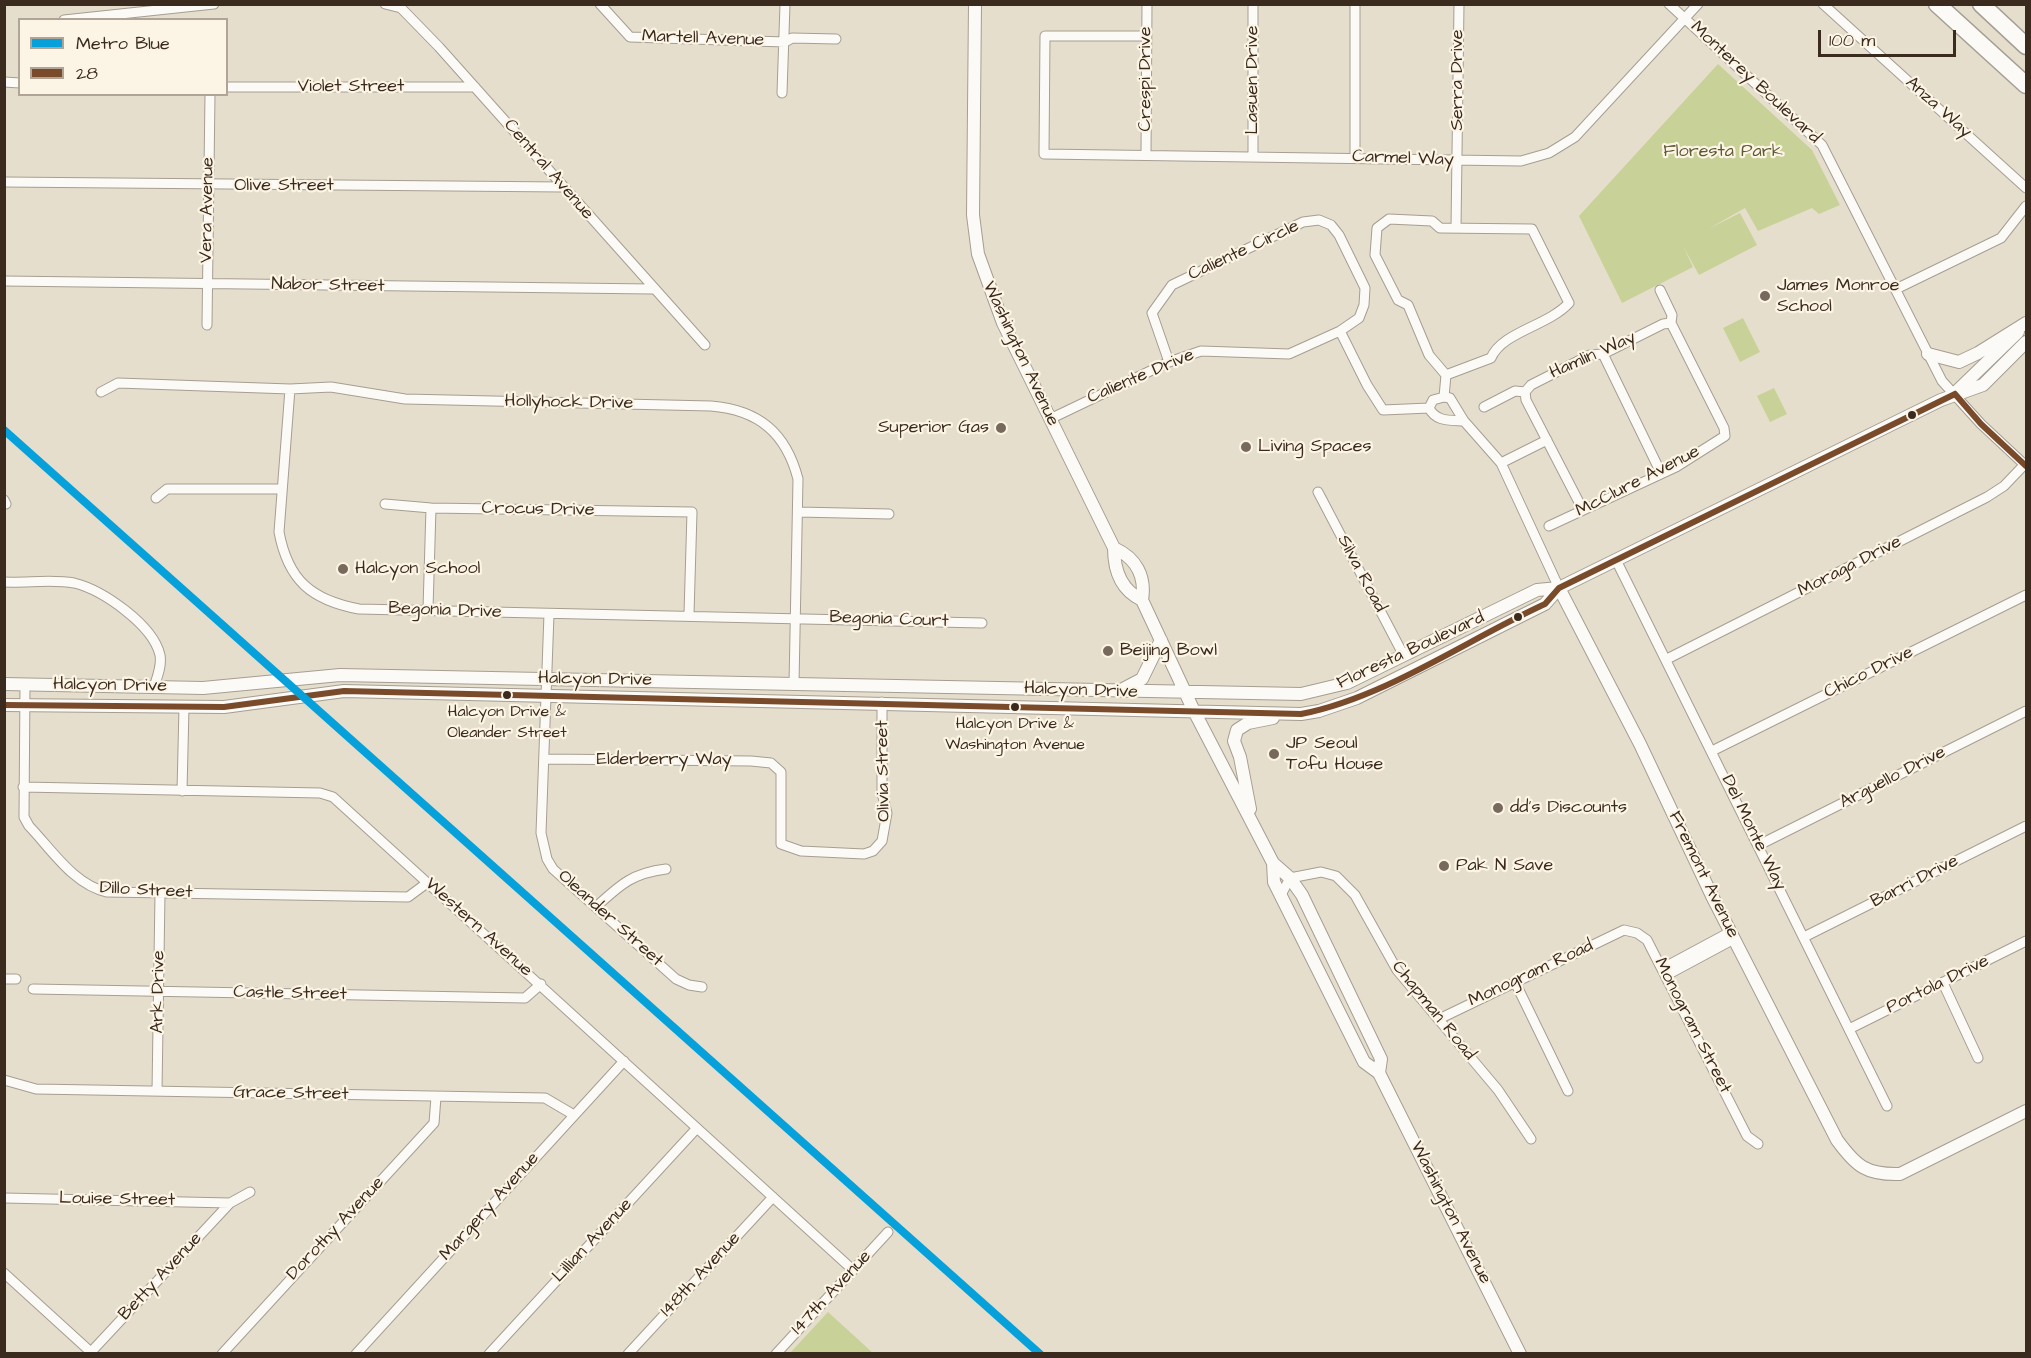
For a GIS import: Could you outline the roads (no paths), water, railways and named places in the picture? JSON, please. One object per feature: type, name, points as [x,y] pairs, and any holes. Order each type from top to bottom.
[{"type":"highway","points":[[1937,4],[2026,85]]},
{"type":"highway","points":[[1981,4],[2026,46]]},
{"type":"main road","name":"Washington Avenue","points":[[975,4],[973,214],[978,254],[1003,323],[1114,548],[1114,564],[1128,593],[1142,600]]},
{"type":"main road","points":[[1929,354],[1959,362],[2026,323]]},
{"type":"main road","name":"Floresta Boulevard","points":[[1955,394],[2026,323]]},
{"type":"main road","name":"Floresta Boulevard","points":[[1186,694],[1300,694],[1347,683],[1537,590],[1559,588],[1955,394],[1983,385],[2026,342]]},
{"type":"main road","name":"Washington Avenue","points":[[1114,548],[1131,556],[1145,585],[1142,600],[1193,709],[1273,863],[1290,878],[1302,895],[1381,1059],[1379,1072]]},
{"type":"main road","name":"Floresta Boulevard","points":[[1193,709],[1301,714],[1319,711],[1357,698],[1545,604],[1559,588]]},
{"type":"main road","name":"Fremont Avenue","points":[[1559,588],[1640,744],[1732,936],[1836,1140],[1853,1162],[1877,1174],[1900,1174],[2026,1111]]},
{"type":"main road","points":[[1119,691],[1142,679],[1161,640]]},
{"type":"main road","name":"Halcyon Drive","points":[[4,684],[227,687],[340,675],[1186,694]]},
{"type":"main road","points":[[394,692],[420,676]]},
{"type":"main road","name":"Halcyon Drive","points":[[4,705],[224,707],[344,691],[1193,709]]},
{"type":"main road","points":[[1252,821],[1240,757],[1234,741],[1237,730],[1261,719],[1301,714]]},
{"type":"main road","name":"Washington Avenue","points":[[1273,863],[1274,882],[1364,1062],[1379,1072],[1520,1353]]},
{"type":"street","points":[[83,18],[214,4]]},
{"type":"street","name":"Central Avenue","points":[[385,4],[401,8],[475,87],[652,289],[705,345]]},
{"type":"street","name":"Martell Avenue","points":[[600,4],[630,37],[785,42],[792,38],[836,39]]},
{"type":"street","points":[[782,93],[785,4]]},
{"type":"street","name":"Crespi Drive","points":[[1146,154],[1147,4]]},
{"type":"street","name":"Lasuen Drive","points":[[1253,4],[1253,156]]},
{"type":"street","points":[[1355,4],[1355,158]]},
{"type":"street","name":"Serra Drive","points":[[1456,228],[1459,4]]},
{"type":"street","name":"Monterey Boulevard","points":[[1669,4],[1822,145],[1941,381],[1981,424],[2026,465]]},
{"type":"street","name":"Carmel Way","points":[[1146,36],[1045,36],[1044,154],[1521,161],[1549,153],[1575,137],[1698,4]]},
{"type":"street","name":"Anza Way","points":[[1823,4],[2026,188]]},
{"type":"street","name":"Violet Street","points":[[228,87],[475,87]]},
{"type":"street","name":"Vera Avenue","points":[[207,325],[210,96]]},
{"type":"street","name":"Olive Street","points":[[4,182],[563,187]]},
{"type":"street","points":[[1896,289],[2001,238],[2026,206]]},
{"type":"street","points":[[1430,408],[1433,400],[1444,397],[1446,375],[1429,355],[1408,305],[1398,300],[1375,255],[1377,228],[1389,219],[1432,221],[1440,228],[1532,229],[1569,303],[1559,314],[1496,347],[1491,358],[1446,375]]},
{"type":"street","name":"Caliente Circle","points":[[1169,362],[1152,313],[1172,285],[1303,222],[1319,220],[1331,225],[1365,288]]},
{"type":"street","name":"Nabor Street","points":[[4,280],[652,289]]},
{"type":"street","name":"Caliente Drive","points":[[1050,419],[1169,362],[1201,351],[1289,354],[1340,331],[1359,318],[1364,305],[1365,288]]},
{"type":"street","points":[[1660,290],[1672,315],[1671,323]]},
{"type":"street","name":"Hamlin Way","points":[[1484,407],[1515,391],[1525,392],[1531,385],[1590,355],[1603,354],[1663,324],[1671,323]]},
{"type":"street","name":"McClure Avenue","points":[[1549,526],[1661,473],[1720,441],[1725,436],[1724,428],[1671,323]]},
{"type":"street","points":[[1340,331],[1367,385],[1383,410],[1430,408],[1441,420],[1464,421]]},
{"type":"street","points":[[1603,354],[1661,473]]},
{"type":"street","name":"Hollyhock Drive","points":[[101,392],[118,383],[291,389],[350,388],[405,399],[728,407],[759,419],[775,432],[788,449],[798,479],[794,684]]},
{"type":"street","name":"Begonia Drive","points":[[291,389],[279,531],[282,551],[302,584],[317,596],[335,604],[359,609],[795,617]]},
{"type":"street","points":[[1525,392],[1526,400],[1583,510]]},
{"type":"street","name":"Fremont Avenue","points":[[1444,397],[1450,398],[1464,421],[1501,463],[1559,588]]},
{"type":"street","points":[[1501,463],[1547,440]]},
{"type":"street","name":"Moraga Drive","points":[[1667,659],[1988,497],[2004,486],[2026,465]]},
{"type":"street","points":[[156,498],[167,489],[282,489]]},
{"type":"street","name":"Silva Road","points":[[1318,492],[1404,656]]},
{"type":"street","name":"Crocus Drive","points":[[385,504],[431,508],[692,512],[689,614]]},
{"type":"street","points":[[428,609],[431,508]]},
{"type":"street","points":[[798,512],[889,514]]},
{"type":"street","name":"Del Monte Way","points":[[1617,560],[1887,1106]]},
{"type":"street","points":[[4,582],[73,583],[99,591],[148,633],[155,642],[160,664],[154,687]]},
{"type":"street","name":"Chico Drive","points":[[1712,751],[2026,595]]},
{"type":"street","name":"Oleander Street","points":[[549,614],[541,833],[547,859],[553,869],[676,979],[689,985],[702,987]]},
{"type":"street","name":"Begonia Court","points":[[795,617],[982,623]]},
{"type":"street","name":"Dillo Street","points":[[25,684],[24,817],[29,826],[82,882],[94,890],[408,897],[427,883]]},
{"type":"street","name":"Olivia Street","points":[[781,772],[781,844],[801,851],[864,854],[873,851],[882,841],[887,813],[882,793],[882,702]]},
{"type":"street","points":[[182,791],[184,707]]},
{"type":"street","name":"Arguello Drive","points":[[1759,845],[2026,711]]},
{"type":"street","name":"Elderberry Way","points":[[545,759],[751,761],[771,763],[781,772]]},
{"type":"street","name":"Western Avenue","points":[[23,787],[320,794],[333,797],[853,1270]]},
{"type":"street","name":"Barri Drive","points":[[1804,937],[2026,826]]},
{"type":"street","points":[[597,906],[621,884],[642,872],[666,869]]},
{"type":"street","name":"Chapman Road","points":[[1290,878],[1321,872],[1336,876],[1355,895],[1397,970],[1498,1090],[1531,1139]]},
{"type":"street","points":[[1281,895],[1290,878]]},
{"type":"street","name":"Ark Drive","points":[[157,1091],[160,893]]},
{"type":"street","name":"Monogram Road","points":[[1439,1019],[1624,930]]},
{"type":"street","name":"Monogram Street","points":[[1624,930],[1637,933],[1647,940],[1665,971],[1747,1136],[1758,1144]]},
{"type":"street","points":[[1665,971],[1732,936]]},
{"type":"street","name":"Portola Drive","points":[[1849,1029],[2026,941]]},
{"type":"street","points":[[4,979],[16,979]]},
{"type":"street","points":[[1515,982],[1568,1091]]},
{"type":"street","points":[[1942,983],[1978,1058]]},
{"type":"street","name":"Castle Street","points":[[33,989],[525,998],[541,984]]},
{"type":"street","name":"Margery Avenue","points":[[360,1352],[624,1061]]},
{"type":"street","name":"Grace Street","points":[[4,1080],[36,1089],[545,1098],[574,1115]]},
{"type":"street","name":"Dorothy Avenue","points":[[222,1353],[434,1123],[436,1097]]},
{"type":"street","name":"Lillian Avenue","points":[[489,1353],[697,1128]]},
{"type":"street","points":[[230,1203],[250,1192]]},
{"type":"street","name":"148th Avenue","points":[[628,1353],[773,1197]]},
{"type":"street","name":"Louise Street","points":[[4,1198],[230,1203]]},
{"type":"street","name":"Betty Avenue","points":[[92,1353],[230,1203]]},
{"type":"street","name":"147th Avenue","points":[[776,1353],[888,1232]]},
{"type":"street","points":[[4,1273],[92,1353]]},
{"type":"metro line","name":"Blue","points":[[4,430],[1040,1354]]},
{"type":"place","name":"James Monroe School","points":[[1765,296]]},
{"type":"place","name":"Superior Gas","points":[[1001,428]]},
{"type":"place","name":"Living Spaces","points":[[1246,447]]},
{"type":"place","name":"Halcyon School","points":[[343,569]]},
{"type":"place","name":"Beijing Bowl","points":[[1108,651]]},
{"type":"place","name":"Halcyon Drive & Oleander Street","points":[[507,695]]},
{"type":"place","name":"Halcyon Drive & Washington Avenue","points":[[1015,707]]},
{"type":"place","name":"JP Seoul Tofu House","points":[[1274,754]]},
{"type":"place","name":"dd's Discounts","points":[[1498,808]]},
{"type":"place","name":"Pak N Save","points":[[1444,866]]},
{"type":"park label","name":"Floresta Park","points":[[1723,152]]}]
